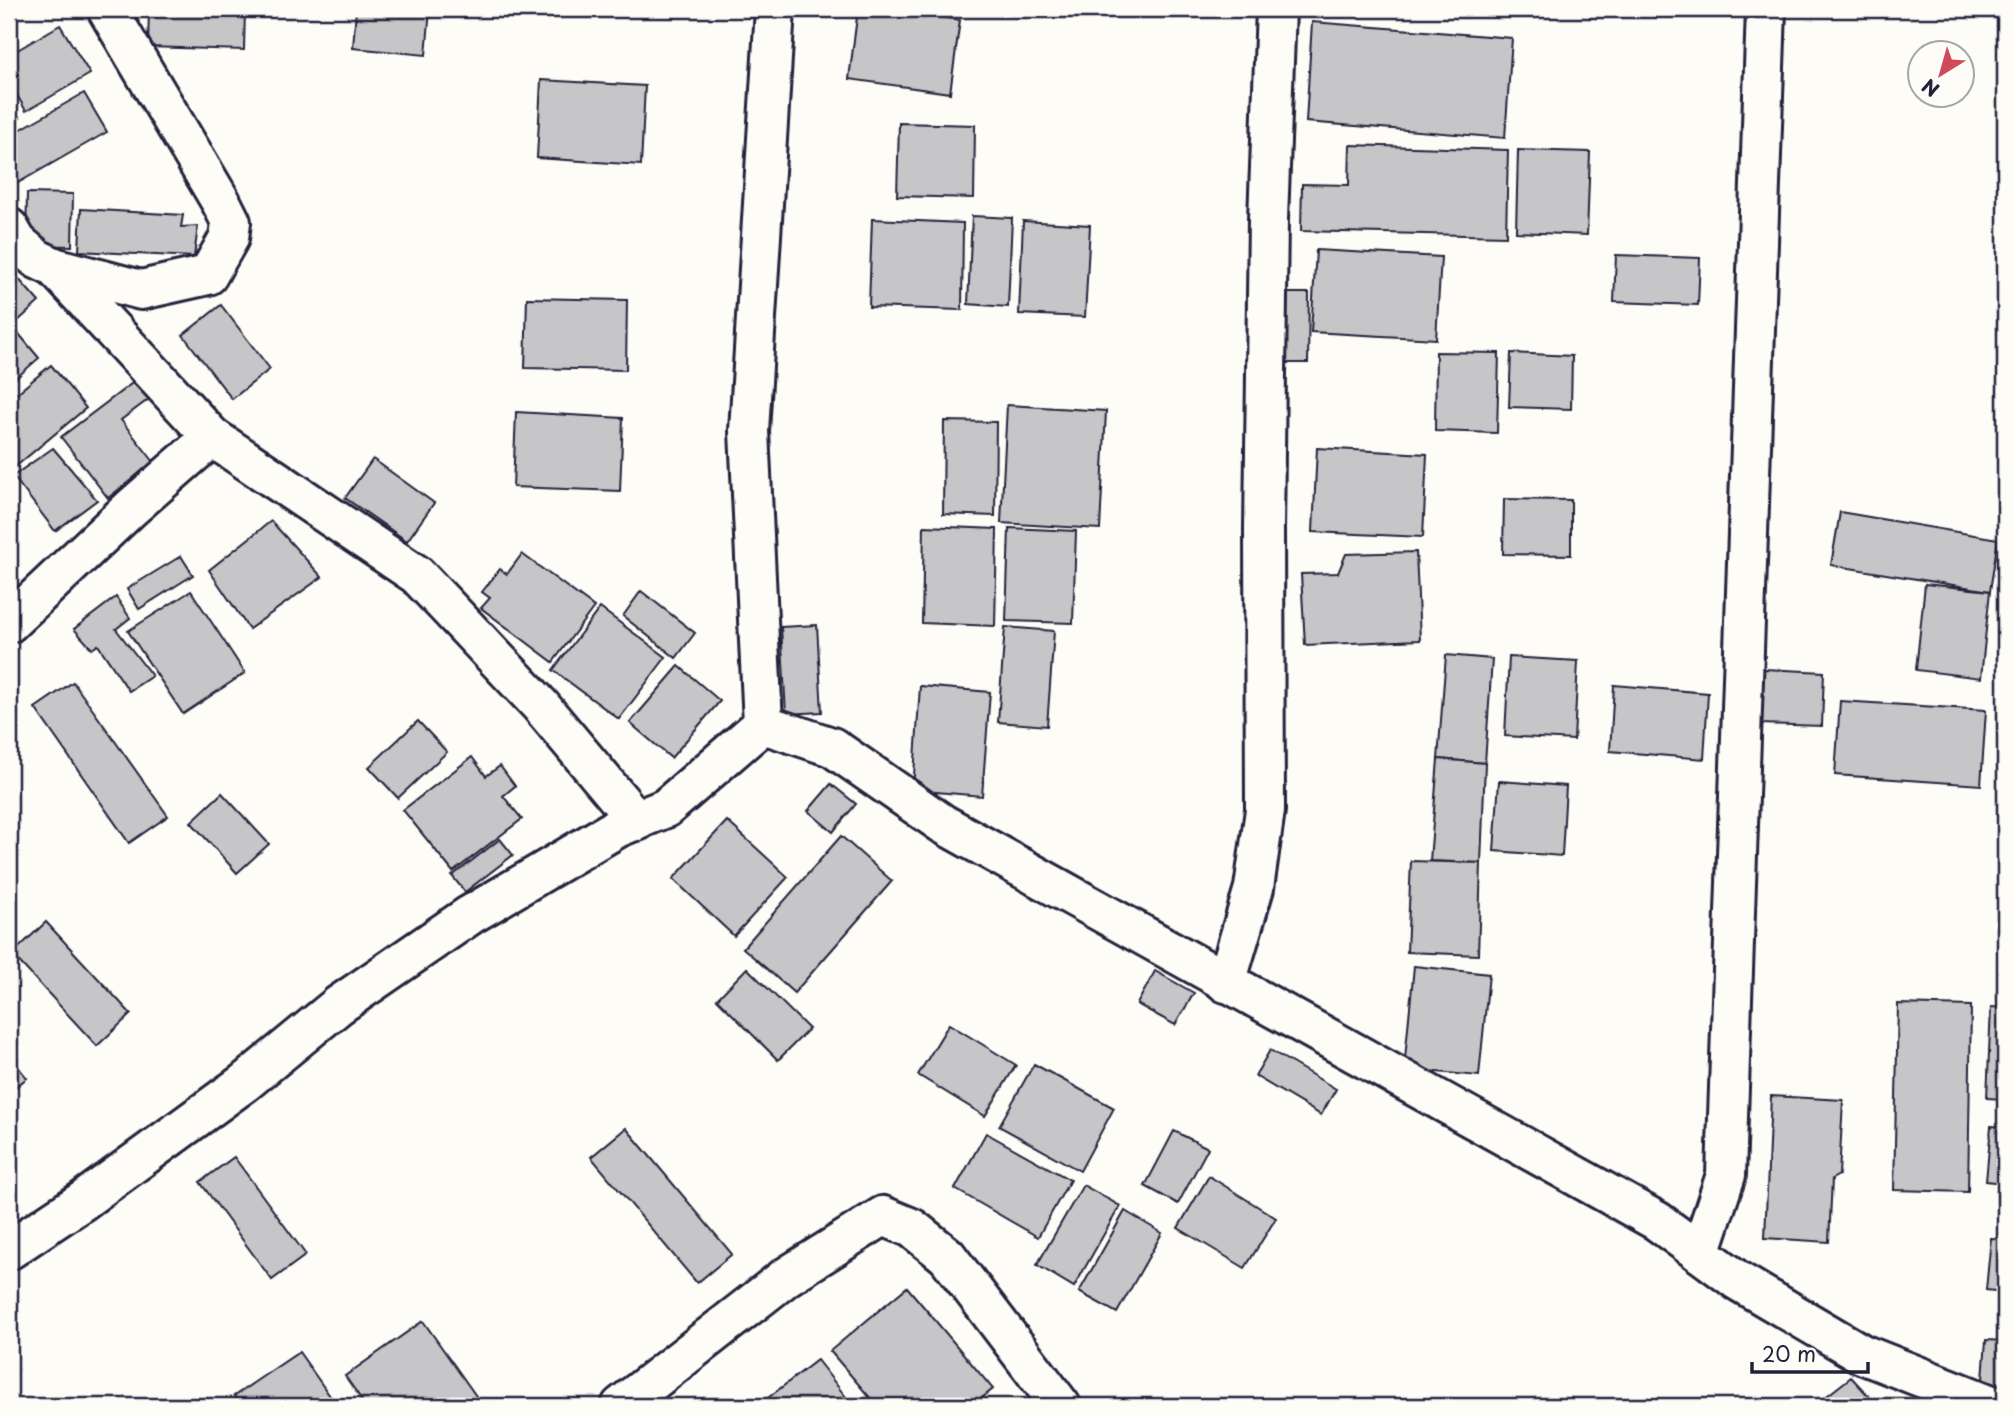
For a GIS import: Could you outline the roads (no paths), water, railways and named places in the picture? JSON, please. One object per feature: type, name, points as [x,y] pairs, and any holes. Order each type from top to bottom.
[{"type":"street","points":[[9,228],[18,242],[37,259],[54,267],[141,290],[208,275],[229,238],[231,222],[221,202],[107,9]]},
{"type":"street","points":[[763,724],[750,431],[775,9]]},
{"type":"street","points":[[1226,983],[1254,888],[1265,810],[1264,529],[1268,219],[1276,9]]},
{"type":"street","points":[[1700,1253],[1726,1175],[1766,9]]},
{"type":"street","points":[[54,267],[212,437],[417,575],[540,705],[637,821]]},
{"type":"street","points":[[9,623],[131,508],[212,437]]},
{"type":"street","points":[[9,1250],[81,1202],[244,1083],[339,1005],[470,915],[617,828],[666,808],[763,724]]},
{"type":"street","points":[[763,724],[832,747],[943,824],[1657,1221],[1738,1281],[1861,1354],[1994,1406]]},
{"type":"street","points":[[621,1406],[786,1277],[883,1216],[912,1228],[947,1256],[1060,1406]]}]
